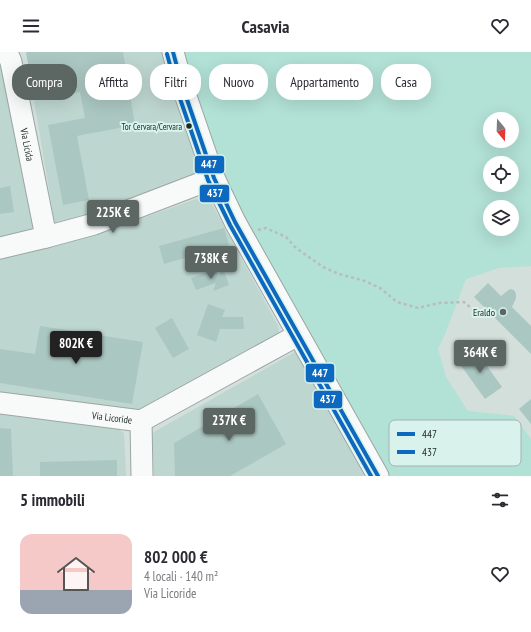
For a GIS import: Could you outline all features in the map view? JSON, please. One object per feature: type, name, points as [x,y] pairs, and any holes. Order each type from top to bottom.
[{"type":"street","name":"Via Licida","points":[[7,52],[13,70],[46,237]]},
{"type":"street","points":[[173,52],[182,85],[214,178],[235,222],[378,476]]},
{"type":"street","points":[[0,248],[94,224],[214,178]]},
{"type":"street","name":"Via Licoride","points":[[0,403],[141,422],[298,335]]},
{"type":"street","points":[[141,422],[142,476]]},
{"type":"path","points":[[244,238],[256,231],[266,228],[286,237],[296,248],[323,267],[339,274],[365,281],[380,288],[397,302],[418,308],[439,303],[464,302],[477,313]]},
{"type":"shaded area","points":[[26,52],[166,52],[168,64],[150,64],[150,100],[178,100],[200,170],[197,175],[93,215],[55,225],[34,100],[77,100],[77,64],[28,64]]},
{"type":"shaded area","points":[[0,61],[5,71],[33,225],[30,235],[0,240]]},
{"type":"shaded area","points":[[196,199],[206,200],[212,204],[278,326],[280,337],[138,412],[0,394],[0,259],[44,249],[132,222]]},
{"type":"shaded area","points":[[297,351],[369,476],[154,476],[152,433]]},
{"type":"shaded area","points":[[0,411],[114,426],[124,433],[126,476],[0,476]]},
{"type":"green space","points":[[181,52],[531,52],[531,266],[499,268],[466,279],[438,349],[446,377],[468,411],[514,416],[517,420],[389,420],[389,466],[521,466],[521,425],[531,439],[531,476],[386,476],[260,256],[223,176],[197,100],[201,100],[201,64],[185,64]]},
{"type":"building","points":[[26,52],[123,52],[125,64],[85,64],[85,100],[131,100],[135,125],[77,136],[89,200],[63,205],[48,125],[85,118],[80,92],[77,93],[77,64],[28,64]]},
{"type":"building","points":[[10,186],[14,212],[0,214],[0,188]]},
{"type":"building","points":[[224,228],[229,245],[164,264],[159,246]]},
{"type":"building","points":[[222,266],[229,285],[213,291],[216,283],[196,290],[191,278],[216,269],[219,276]]},
{"type":"building","name":"Eraldo","points":[[488,283],[501,296],[510,289],[514,290],[516,298],[512,307],[531,326],[531,354],[474,297]]},
{"type":"building","points":[[208,304],[225,310],[222,317],[243,317],[244,329],[220,329],[216,342],[197,335]]},
{"type":"building","points":[[172,318],[189,349],[173,358],[155,328]]},
{"type":"building","points":[[40,326],[143,342],[132,404],[0,383],[0,349],[35,354]]},
{"type":"building","points":[[474,348],[502,387],[485,399],[457,360]]},
{"type":"building","points":[[258,394],[286,444],[230,476],[175,476],[174,443]]},
{"type":"building","points":[[531,399],[531,424],[519,409]]},
{"type":"building","points":[[0,428],[11,429],[13,476],[0,476]]},
{"type":"building","points":[[117,460],[117,476],[40,476],[40,462]]},
{"type":"transit line","name":"447","points":[[173,52],[182,85],[214,178],[235,222],[378,476]]},
{"type":"transit line","name":"437","points":[[167,54],[176,87],[208,180],[230,225],[371,476]]},
{"type":"place","name":"Tor Cervara/Cervara","points":[[189,126]]},
{"type":"place","name":"Eraldo","points":[[503,312]]}]
